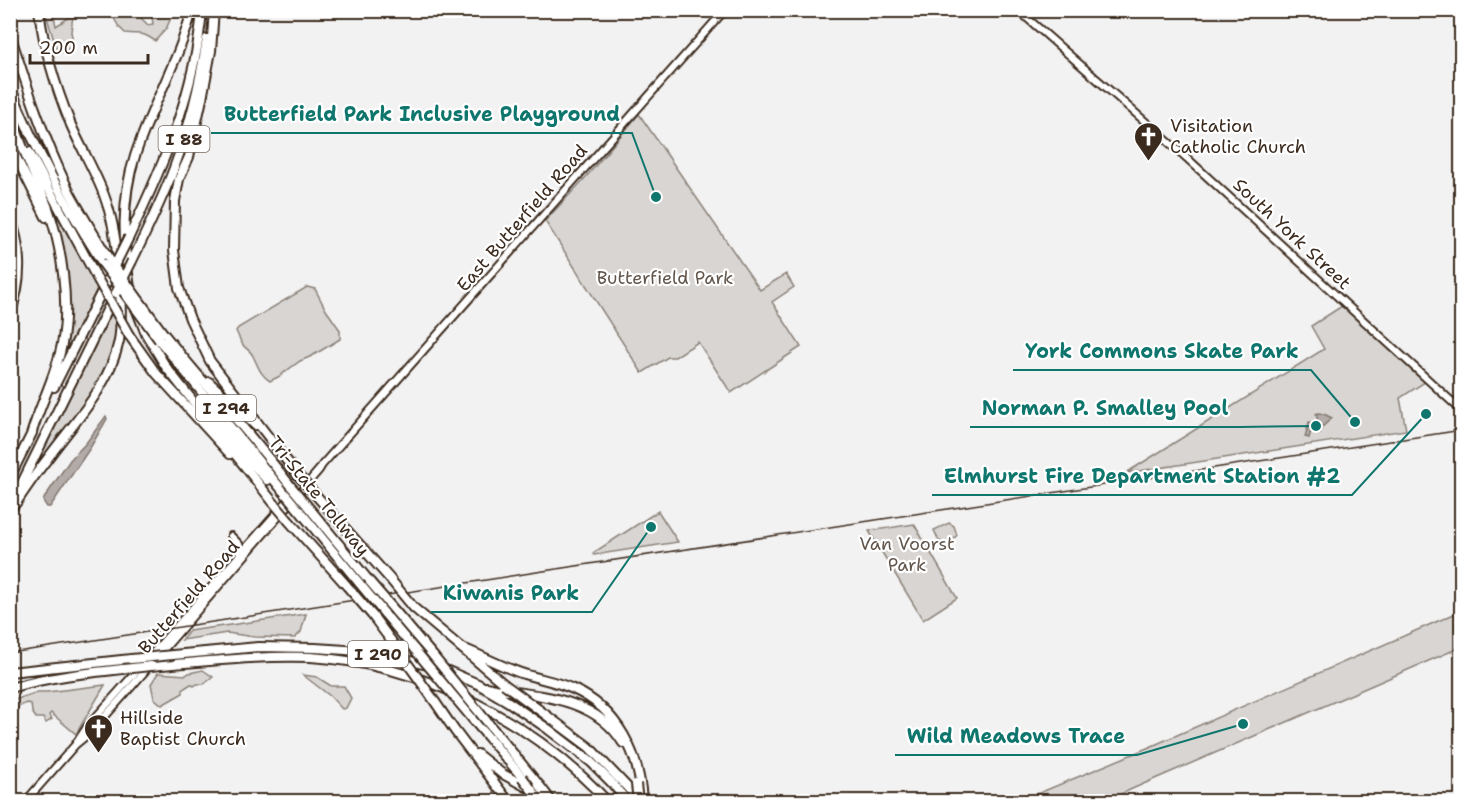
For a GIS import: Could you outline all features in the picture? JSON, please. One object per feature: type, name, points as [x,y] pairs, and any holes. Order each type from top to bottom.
[{"type":"highway","points":[[10,507],[87,409],[110,368],[120,331],[121,297],[117,250],[109,210],[57,88],[39,10]]},
{"type":"highway","points":[[192,10],[182,43],[134,157],[127,190],[124,228],[131,293],[150,343],[273,502]]},
{"type":"highway","name":"I 88","points":[[10,477],[165,160],[181,114],[193,67],[202,10]]},
{"type":"highway","points":[[213,10],[211,51],[202,99],[189,157],[179,179],[175,201],[174,250],[179,288],[190,319],[210,361],[297,474],[414,608],[504,684],[589,747],[640,801]]},
{"type":"highway","name":"I 88","points":[[10,507],[167,186],[184,139],[201,73],[213,10]]},
{"type":"highway","name":"Tri-State Tollway","points":[[10,34],[47,140],[68,189],[105,260]]},
{"type":"highway","name":"Tri-State Tollway","points":[[10,86],[46,166],[80,228],[161,337],[281,493],[300,509],[370,582],[554,801]]},
{"type":"highway","points":[[10,109],[19,140],[49,210],[56,236],[65,300],[62,343],[54,375],[31,435]]},
{"type":"highway","points":[[10,109],[32,158],[98,280],[129,335],[156,373],[372,615],[455,731],[509,801]]},
{"type":"highway","points":[[10,145],[44,211],[60,259]]},
{"type":"highway","name":"Tri-State Tollway","points":[[161,337],[189,364],[260,446],[289,484],[300,509],[317,532],[541,801]]},
{"type":"highway","points":[[189,364],[271,440]]},
{"type":"highway","points":[[176,378],[281,493]]},
{"type":"highway","name":"I 290","points":[[10,672],[258,647],[374,653],[441,668],[478,684],[527,714],[591,762],[628,801]]},
{"type":"highway","points":[[460,647],[522,673],[569,687],[595,702],[615,721],[629,743],[638,769],[640,801]]},
{"type":"highway","name":"I 290","points":[[10,688],[63,676],[251,658],[294,657],[350,661],[408,674],[476,704],[540,742],[572,767],[608,801]]},
{"type":"highway","points":[[478,684],[553,698],[593,713],[611,727],[626,746],[639,787]]},
{"type":"highway","points":[[455,731],[487,764],[554,801]]},
{"type":"main road","name":"East Butterfield Road","points":[[388,392],[725,10]]},
{"type":"main road","name":"South York Street","points":[[1018,10],[1189,160],[1461,411]]},
{"type":"main road","points":[[10,213],[18,239],[21,266],[18,294],[10,317]]},
{"type":"main road","name":"Butterfield Road","points":[[75,745],[92,731],[133,685],[322,465],[388,392]]},
{"type":"main road","name":"Butterfield Road","points":[[25,801],[237,556],[316,468],[322,465]]},
{"type":"main road","points":[[231,536],[239,544],[241,550],[237,556]]},
{"type":"green space","points":[[45,11],[53,11],[56,26],[73,15],[71,32],[74,46],[58,54]]},
{"type":"green space","points":[[110,11],[134,11],[148,25],[153,24],[151,11],[161,11],[163,14],[165,11],[174,11],[166,29],[155,41],[144,35],[125,33]]},
{"type":"green space","name":"Butterfield Park","points":[[639,114],[760,290],[786,274],[794,287],[772,302],[801,347],[731,393],[698,342],[675,357],[668,357],[642,373],[545,221]]},
{"type":"green space","points":[[49,202],[93,278],[97,289],[62,360],[67,279],[62,248]]},
{"type":"green space","points":[[307,287],[315,289],[340,330],[340,339],[270,381],[262,373],[236,331]]},
{"type":"green space","points":[[1342,306],[1425,382],[1400,398],[1406,430],[1126,473],[1324,349],[1311,326]]},
{"type":"green space","points":[[112,312],[118,323],[118,329],[109,360],[101,377],[93,393],[38,467],[36,465]]},
{"type":"green space","points":[[658,511],[678,542],[594,555],[593,553]]},
{"type":"green space","points":[[949,523],[954,526],[957,535],[950,543],[944,544],[939,541],[934,530]]},
{"type":"green space","name":"Van Voorst Park","points":[[914,524],[957,598],[923,620],[869,531]]},
{"type":"green space","points":[[1461,611],[1461,647],[1105,801],[1020,801],[1152,746]]},
{"type":"green space","points":[[306,614],[301,632],[295,638],[255,637],[227,633],[182,640],[189,631]]},
{"type":"green space","points":[[203,670],[213,677],[204,684],[194,686],[191,684],[183,689],[183,693],[162,705],[154,698],[151,684],[158,673],[186,675]]},
{"type":"green space","points":[[303,675],[317,677],[331,686],[344,686],[351,698],[346,708],[342,709],[330,696]]},
{"type":"green space","points":[[105,685],[76,734],[51,713],[49,715],[52,719],[46,723],[43,718],[36,718],[31,704],[26,703],[11,711],[11,701],[38,692]]},
{"type":"shaded area","points":[[1316,414],[1332,418],[1321,428],[1320,433],[1311,431],[1309,438],[1305,437],[1309,422],[1318,421]]},
{"type":"shaded area","points":[[106,416],[107,419],[90,448],[50,507],[47,507],[43,501],[45,497],[70,460]]},
{"type":"railway","points":[[10,653],[1462,430]]},
{"type":"place","name":"Visitation Catholic Church","points":[[1149,162]]},
{"type":"place","name":"Butterfield Park Inclusive Playground","points":[[656,197]]},
{"type":"place","name":"Elmhurst Fire Department Station #2","points":[[1426,414]]},
{"type":"place","name":"York Commons Skate Park","points":[[1355,422]]},
{"type":"place","name":"Norman P. Smalley Pool","points":[[1316,426]]},
{"type":"place","name":"Kiwanis Park","points":[[651,527]]},
{"type":"place","name":"Wild Meadows Trace","points":[[1243,724]]},
{"type":"place","name":"Hillside Baptist Church","points":[[99,754]]}]
